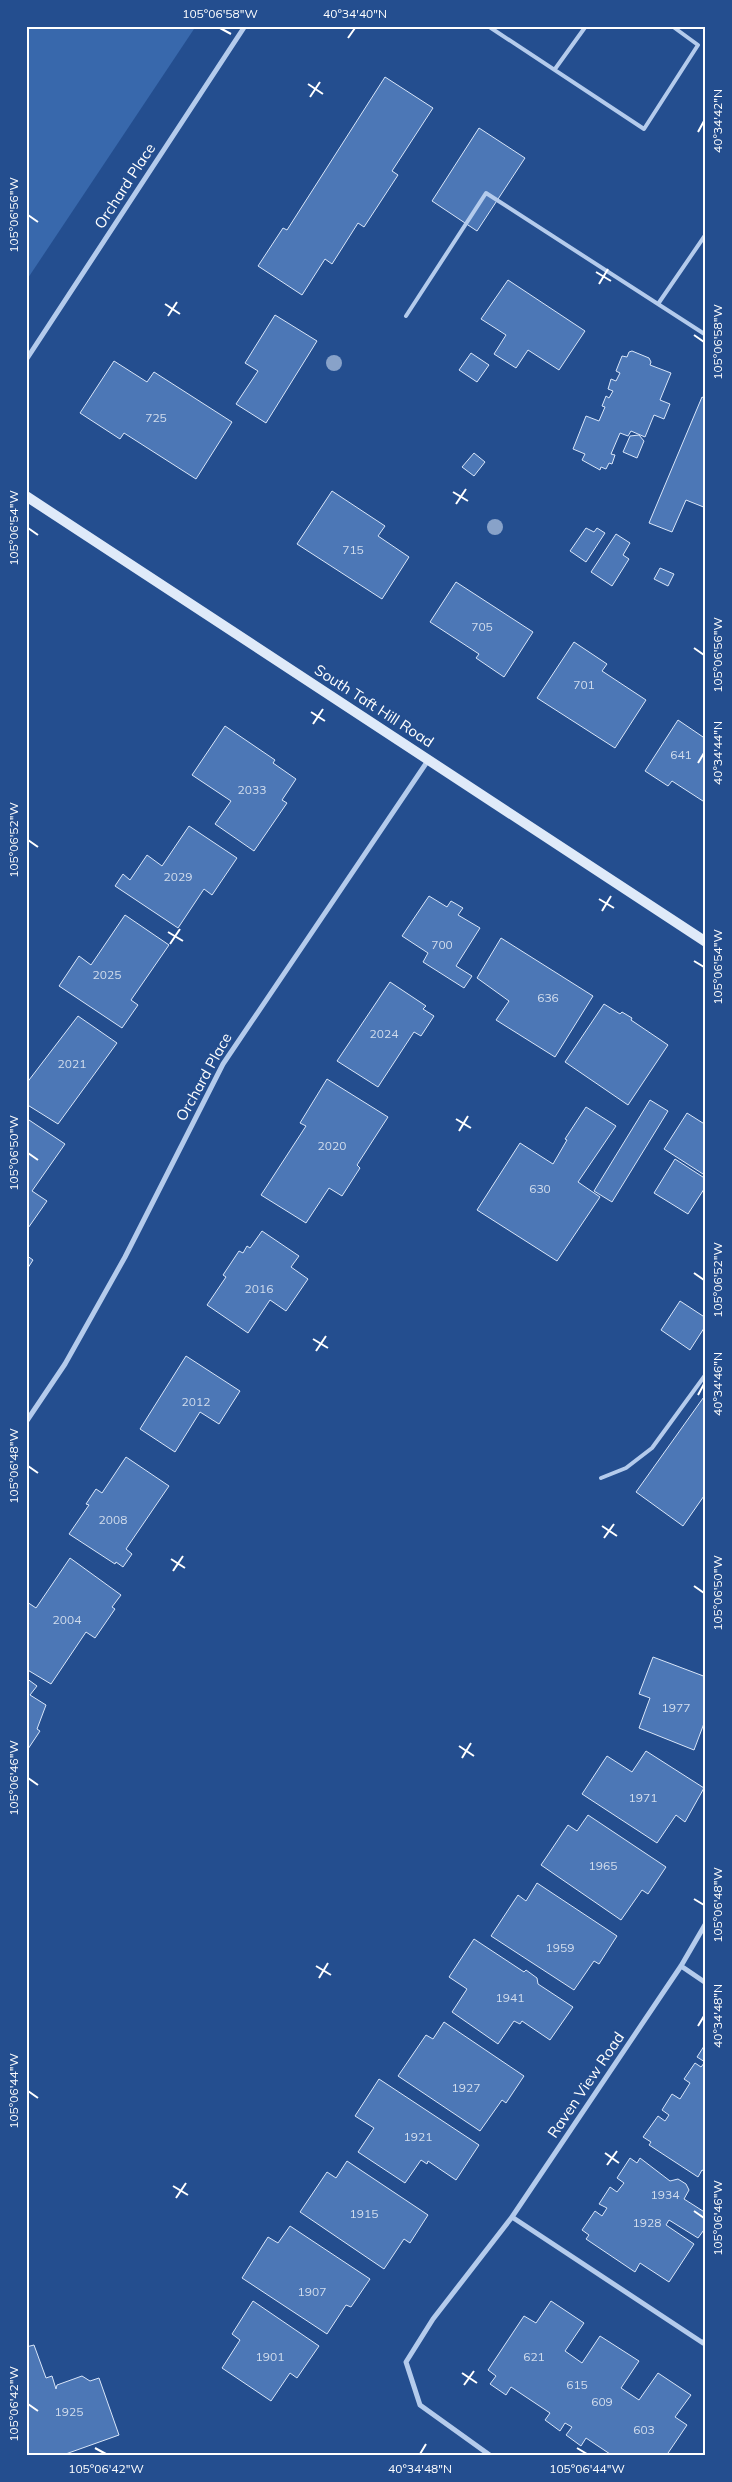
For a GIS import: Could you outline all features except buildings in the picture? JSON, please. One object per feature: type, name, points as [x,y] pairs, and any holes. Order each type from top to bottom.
[{"type":"main road","name":"South Taft Hill Road","points":[[26,496],[706,942]]},
{"type":"street","name":"Orchard Place","points":[[26,360],[245,26]]},
{"type":"street","name":"Orchard Place","points":[[26,1422],[66,1364],[120,1265],[223,1064],[429,759]]},
{"type":"street","name":"Raven View Road","points":[[491,2456],[420,2405],[406,2362],[434,2319],[512,2218],[681,1966],[706,1923]]},
{"type":"street","points":[[681,1966],[706,1983]]},
{"type":"street","points":[[512,2218],[703,2343],[706,2339]]},
{"type":"lane","points":[[488,26],[644,129],[698,45],[672,26]]},
{"type":"lane","points":[[555,69],[586,26]]},
{"type":"lane","points":[[406,316],[486,193],[706,335]]},
{"type":"lane","points":[[658,304],[706,234]]},
{"type":"lane","points":[[601,1478],[626,1468],[652,1448],[706,1374]]},
{"type":"shaded area","points":[[26,26],[196,26],[26,281]]}]
